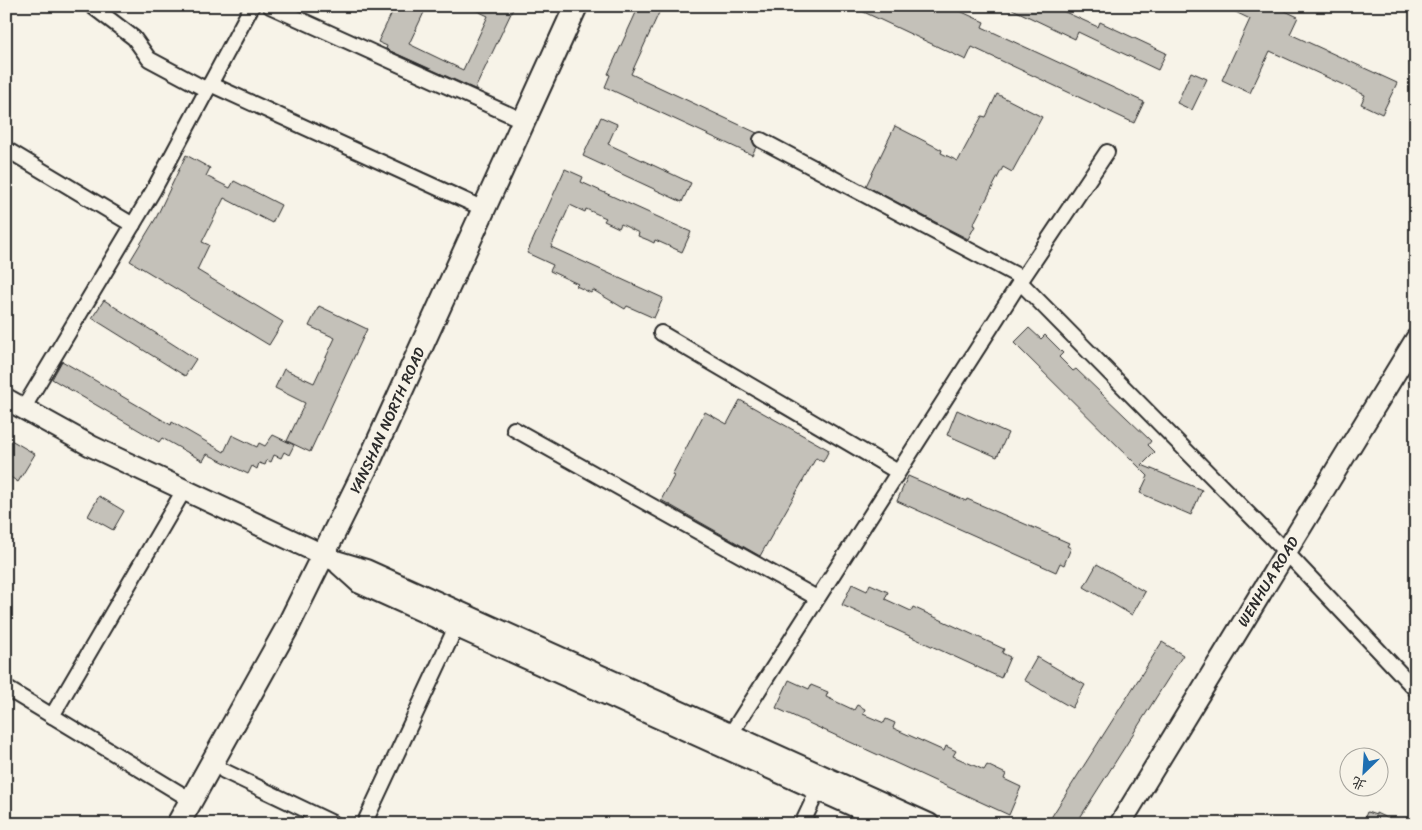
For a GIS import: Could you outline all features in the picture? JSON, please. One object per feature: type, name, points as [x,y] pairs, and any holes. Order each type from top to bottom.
[{"type":"main road","name":"YANSHAN NORTH ROAD","points":[[196,824],[300,635],[368,464],[576,6]]},
{"type":"main road","name":"YANSHAN NORTH ROAD","points":[[178,824],[287,628],[330,558],[384,461],[591,6]]},
{"type":"main road","name":"WENHUA ROAD","points":[[1120,824],[1416,339]]},
{"type":"main road","points":[[12,407],[330,558],[366,570],[929,824]]},
{"type":"main road","points":[[330,558],[360,583],[456,628],[894,824]]},
{"type":"street","points":[[92,6],[134,38],[149,59],[484,208]]},
{"type":"street","points":[[12,407],[132,225],[252,6]]},
{"type":"street","points":[[270,6],[524,121]]},
{"type":"street","points":[[761,140],[1021,280],[1286,552],[1416,690]]},
{"type":"street","points":[[6,149],[132,225]]},
{"type":"street","points":[[730,735],[1021,280],[1107,152]]},
{"type":"street","points":[[661,333],[898,472]]},
{"type":"street","points":[[514,429],[817,598]]},
{"type":"street","points":[[52,716],[184,490]]},
{"type":"street","points":[[364,824],[456,628]]},
{"type":"street","points":[[6,688],[191,800]]},
{"type":"street","points":[[224,771],[316,820],[335,824]]},
{"type":"street","points":[[802,824],[818,790]]},
{"type":"building","points":[[395,6],[427,6],[409,44],[463,70],[488,16],[467,6],[506,6],[513,9],[475,89],[386,49],[387,46],[378,42]]},
{"type":"building","points":[[639,6],[662,6],[631,74],[757,133],[752,140],[756,147],[752,155],[605,87],[610,75],[608,74]]},
{"type":"building","points":[[851,6],[949,6],[984,22],[982,27],[1144,102],[1134,123],[972,47],[966,60]]},
{"type":"building","points":[[1006,6],[1052,6],[1098,27],[1100,22],[1166,53],[1158,70],[1078,32],[1075,39]]},
{"type":"building","points":[[1223,6],[1267,6],[1277,11],[1279,8],[1298,17],[1290,34],[1397,83],[1382,114],[1361,104],[1365,95],[1270,51],[1250,93],[1222,80],[1250,19]]},
{"type":"building","points":[[1191,72],[1207,79],[1192,110],[1177,103]]},
{"type":"building","points":[[997,94],[1042,117],[1012,172],[1003,167],[973,225],[975,226],[968,239],[866,186],[895,126],[942,150],[941,153],[958,161],[982,116],[986,117]]},
{"type":"building","points":[[601,117],[617,124],[608,144],[691,183],[682,202],[583,156]]},
{"type":"building","points":[[186,155],[210,168],[206,176],[230,188],[234,181],[281,205],[272,223],[224,198],[202,242],[209,245],[197,270],[283,322],[269,345],[130,261],[156,218]]},
{"type":"building","points":[[565,169],[583,177],[581,182],[691,232],[682,252],[655,240],[654,243],[638,236],[639,233],[621,224],[619,228],[604,221],[606,218],[586,209],[585,212],[570,205],[551,247],[663,298],[654,318],[627,306],[625,309],[593,290],[591,293],[576,286],[578,284],[550,271],[553,265],[527,253]]},
{"type":"building","points":[[104,300],[196,359],[185,376],[92,318]]},
{"type":"building","points":[[319,306],[367,329],[310,452],[287,441],[305,403],[275,388],[284,369],[314,383],[335,338],[309,326]]},
{"type":"building","points":[[1029,328],[1041,339],[1045,335],[1063,353],[1059,357],[1073,371],[1076,369],[1151,441],[1148,445],[1155,452],[1142,465],[1202,490],[1191,515],[1140,493],[1148,476],[1014,343]]},
{"type":"building","points":[[62,361],[171,425],[172,422],[224,452],[232,435],[257,447],[259,443],[265,446],[273,435],[294,445],[289,455],[284,452],[281,458],[274,455],[271,462],[267,460],[265,465],[259,463],[257,469],[252,466],[248,474],[207,454],[203,461],[162,438],[159,442],[52,379]]},
{"type":"building","points":[[740,400],[829,450],[823,462],[816,458],[760,556],[661,500],[705,412],[727,424]]},
{"type":"building","points":[[957,410],[1008,433],[997,457],[947,435]]},
{"type":"building","points":[[11,440],[35,454],[18,482],[6,474],[6,448]]},
{"type":"building","points":[[908,476],[1069,543],[1067,546],[1071,548],[1064,565],[1060,563],[1056,572],[897,501]]},
{"type":"building","points":[[99,496],[124,511],[113,530],[88,516]]},
{"type":"building","points":[[1097,564],[1145,592],[1132,615],[1084,587]]},
{"type":"building","points":[[852,584],[867,591],[870,584],[888,592],[885,599],[911,611],[913,607],[1004,649],[1002,653],[1010,657],[1001,678],[842,605]]},
{"type":"building","points":[[1162,642],[1183,655],[1076,824],[1047,824]]},
{"type":"building","points":[[1037,657],[1085,685],[1072,708],[1024,680]]},
{"type":"building","points":[[789,680],[809,689],[811,685],[828,692],[826,697],[854,710],[857,705],[865,709],[863,714],[884,723],[886,719],[895,723],[893,728],[944,751],[946,746],[956,751],[953,756],[984,770],[987,765],[1006,774],[1004,779],[1021,787],[1009,815],[776,708]]},
{"type":"building","points":[[1367,812],[1376,815],[1376,813],[1399,824],[1362,824]]}]
